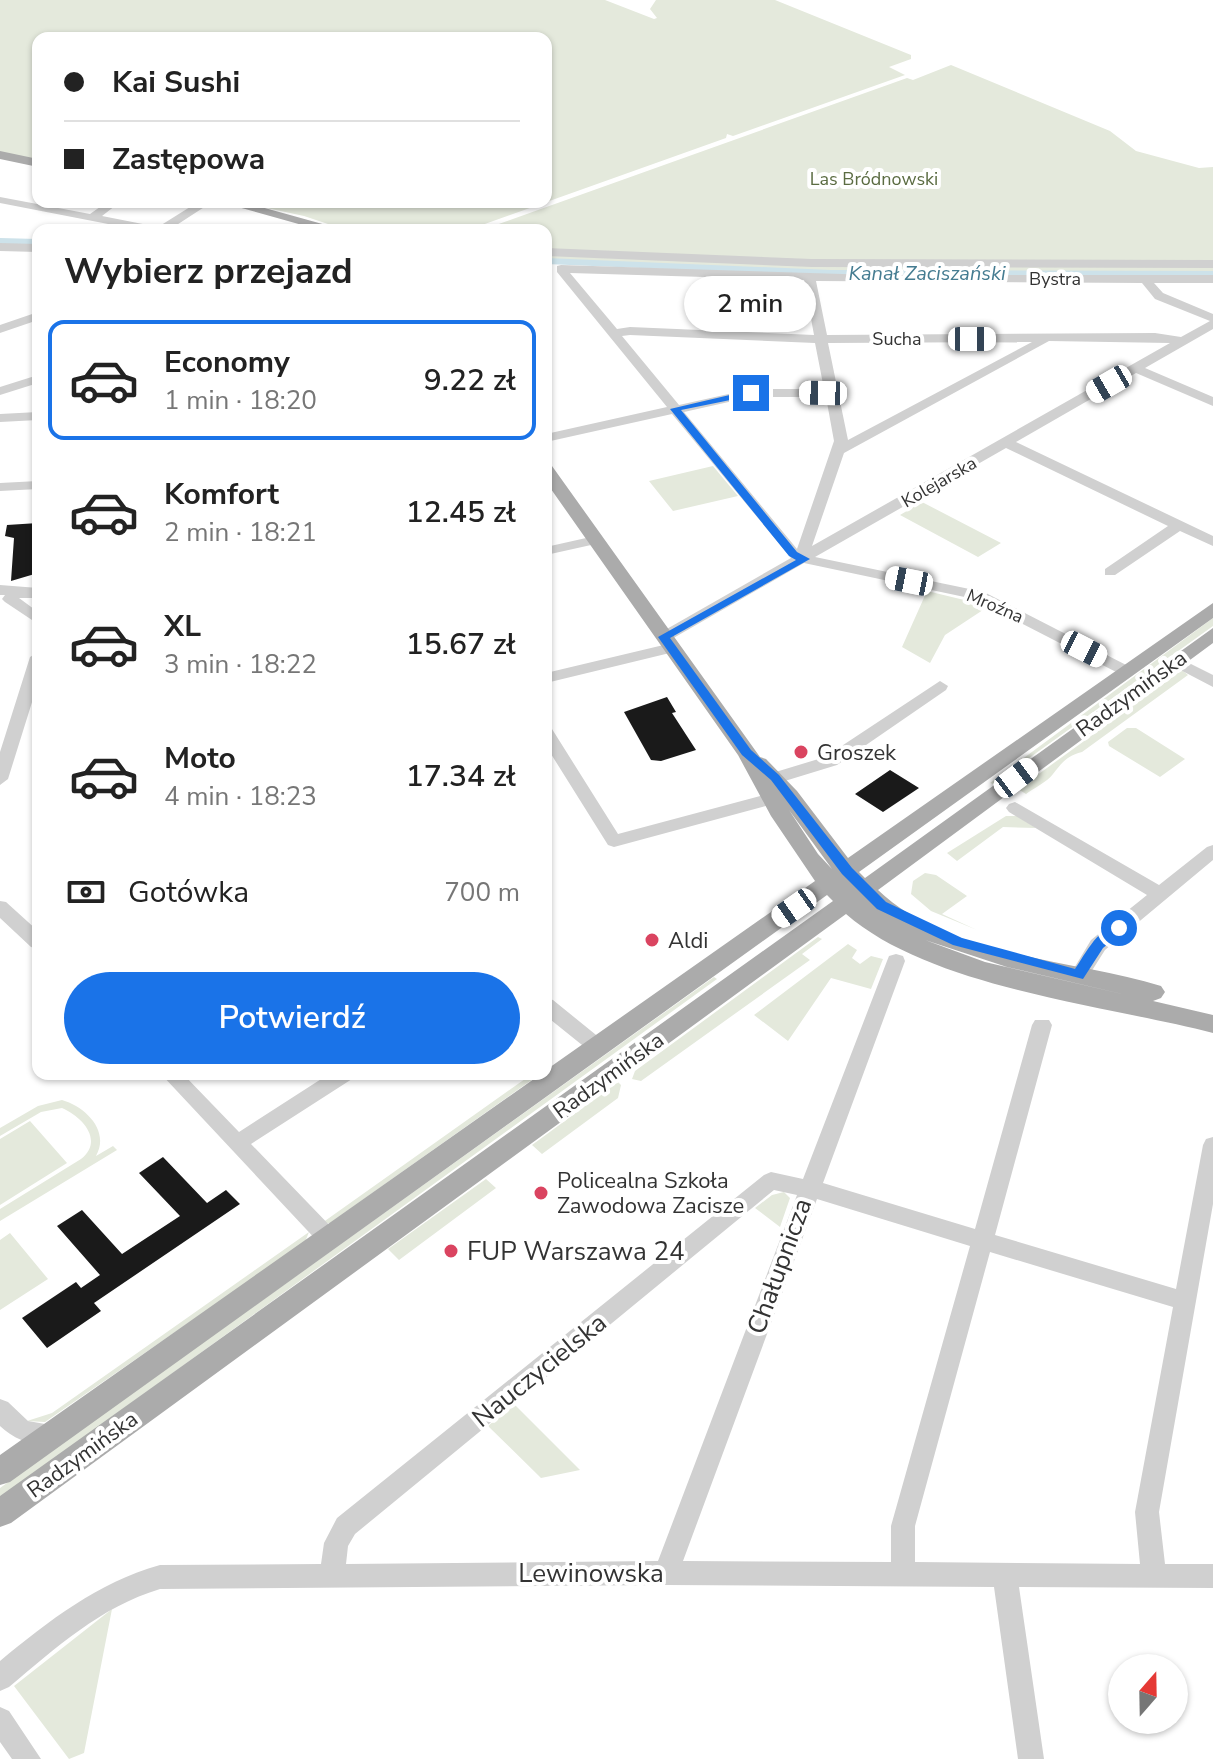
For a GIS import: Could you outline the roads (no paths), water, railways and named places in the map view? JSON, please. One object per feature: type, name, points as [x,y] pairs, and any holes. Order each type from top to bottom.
[{"type":"main road","points":[[0,155],[32,162]]},
{"type":"main road","points":[[255,208],[318,224]]},
{"type":"main road","points":[[552,479],[747,753],[877,924],[950,958],[1023,980],[1213,1024]]},
{"type":"main road","name":"Radzymińska","points":[[0,1513],[1213,609]]},
{"type":"main road","name":"Radzymińska","points":[[0,1472],[599,1048],[846,885],[1213,634]]},
{"type":"main road","points":[[846,885],[881,906],[948,938],[1011,959],[1213,1008]]},
{"type":"street","points":[[19,204],[32,195]]},
{"type":"street","points":[[0,200],[32,206]]},
{"type":"street","points":[[40,208],[126,224]]},
{"type":"street","points":[[92,218],[106,208]]},
{"type":"street","points":[[175,224],[198,208]]},
{"type":"street","points":[[0,247],[32,248]]},
{"type":"street","points":[[552,254],[573,263],[841,271],[1213,264]]},
{"type":"street","points":[[573,263],[612,334],[793,554],[804,554],[840,450],[809,277]]},
{"type":"street","name":"Bystra","points":[[573,263],[809,277],[841,271],[1213,279]]},
{"type":"street","points":[[1145,279],[1155,294],[1213,318]]},
{"type":"street","points":[[1,327],[32,318]]},
{"type":"street","name":"Kolejarska","points":[[552,676],[668,643],[804,554],[1007,443],[1213,324]]},
{"type":"street","name":"Sucha","points":[[612,334],[630,331],[821,339],[1155,337],[1181,341]]},
{"type":"street","points":[[840,450],[1046,339]]},
{"type":"street","points":[[1135,368],[1213,402]]},
{"type":"street","points":[[0,391],[32,381]]},
{"type":"street","points":[[552,437],[751,393],[830,393]]},
{"type":"street","points":[[0,418],[32,416]]},
{"type":"street","points":[[1007,443],[1213,542]]},
{"type":"street","points":[[0,487],[32,485]]},
{"type":"street","points":[[1110,572],[1178,526]]},
{"type":"street","points":[[552,550],[595,540]]},
{"type":"street","name":"Mroźna","points":[[804,554],[979,595],[1126,671]]},
{"type":"street","points":[[32,592],[8,590],[10,599],[32,615]]},
{"type":"street","points":[[1175,661],[1213,682]]},
{"type":"street","points":[[0,779],[32,676]]},
{"type":"street","points":[[552,743],[614,841],[773,788],[831,761],[940,686]]},
{"type":"street","points":[[1015,808],[1160,894]]},
{"type":"street","points":[[1079,975],[1098,945],[1213,851]]},
{"type":"street","points":[[0,907],[32,936]]},
{"type":"street","name":"Chałupnicza","points":[[666,1573],[808,1188],[896,961]]},
{"type":"street","points":[[552,1010],[599,1048]]},
{"type":"street","points":[[903,1575],[903,1526],[1042,1025]]},
{"type":"street","points":[[177,1080],[328,1238]]},
{"type":"street","points":[[239,1142],[336,1080]]},
{"type":"street","points":[[1154,1576],[1147,1512],[1209,1192],[1213,1145]]},
{"type":"street","name":"Nauczycielska","points":[[332,1574],[336,1543],[346,1526],[771,1181],[808,1188]]},
{"type":"street","points":[[808,1188],[1186,1302]]},
{"type":"street","points":[[0,1409],[12,1426],[26,1432],[54,1435]]},
{"type":"street","name":"Lewinowska","points":[[0,1678],[93,1605],[130,1584],[195,1575],[666,1573],[1213,1576]]},
{"type":"street","points":[[1005,1575],[1031,1759]]},
{"type":"street","points":[[0,1720],[28,1759]]},
{"type":"waterway","name":"Kanał Zaciszański","points":[[0,241],[32,242]]},
{"type":"waterway","name":"Kanał Zaciszański","points":[[552,261],[831,273],[1213,274]]},
{"type":"place","name":"Groszek","points":[[801,752]]},
{"type":"place","name":"Aldi","points":[[652,940]]},
{"type":"place","name":"Policealna Szkoła Zawodowa Zacisze","points":[[541,1193]]},
{"type":"place","name":"FUP Warszawa 24","points":[[451,1251]]},
{"type":"park label","name":"Las Bródnowski","points":[[874,179]]}]
